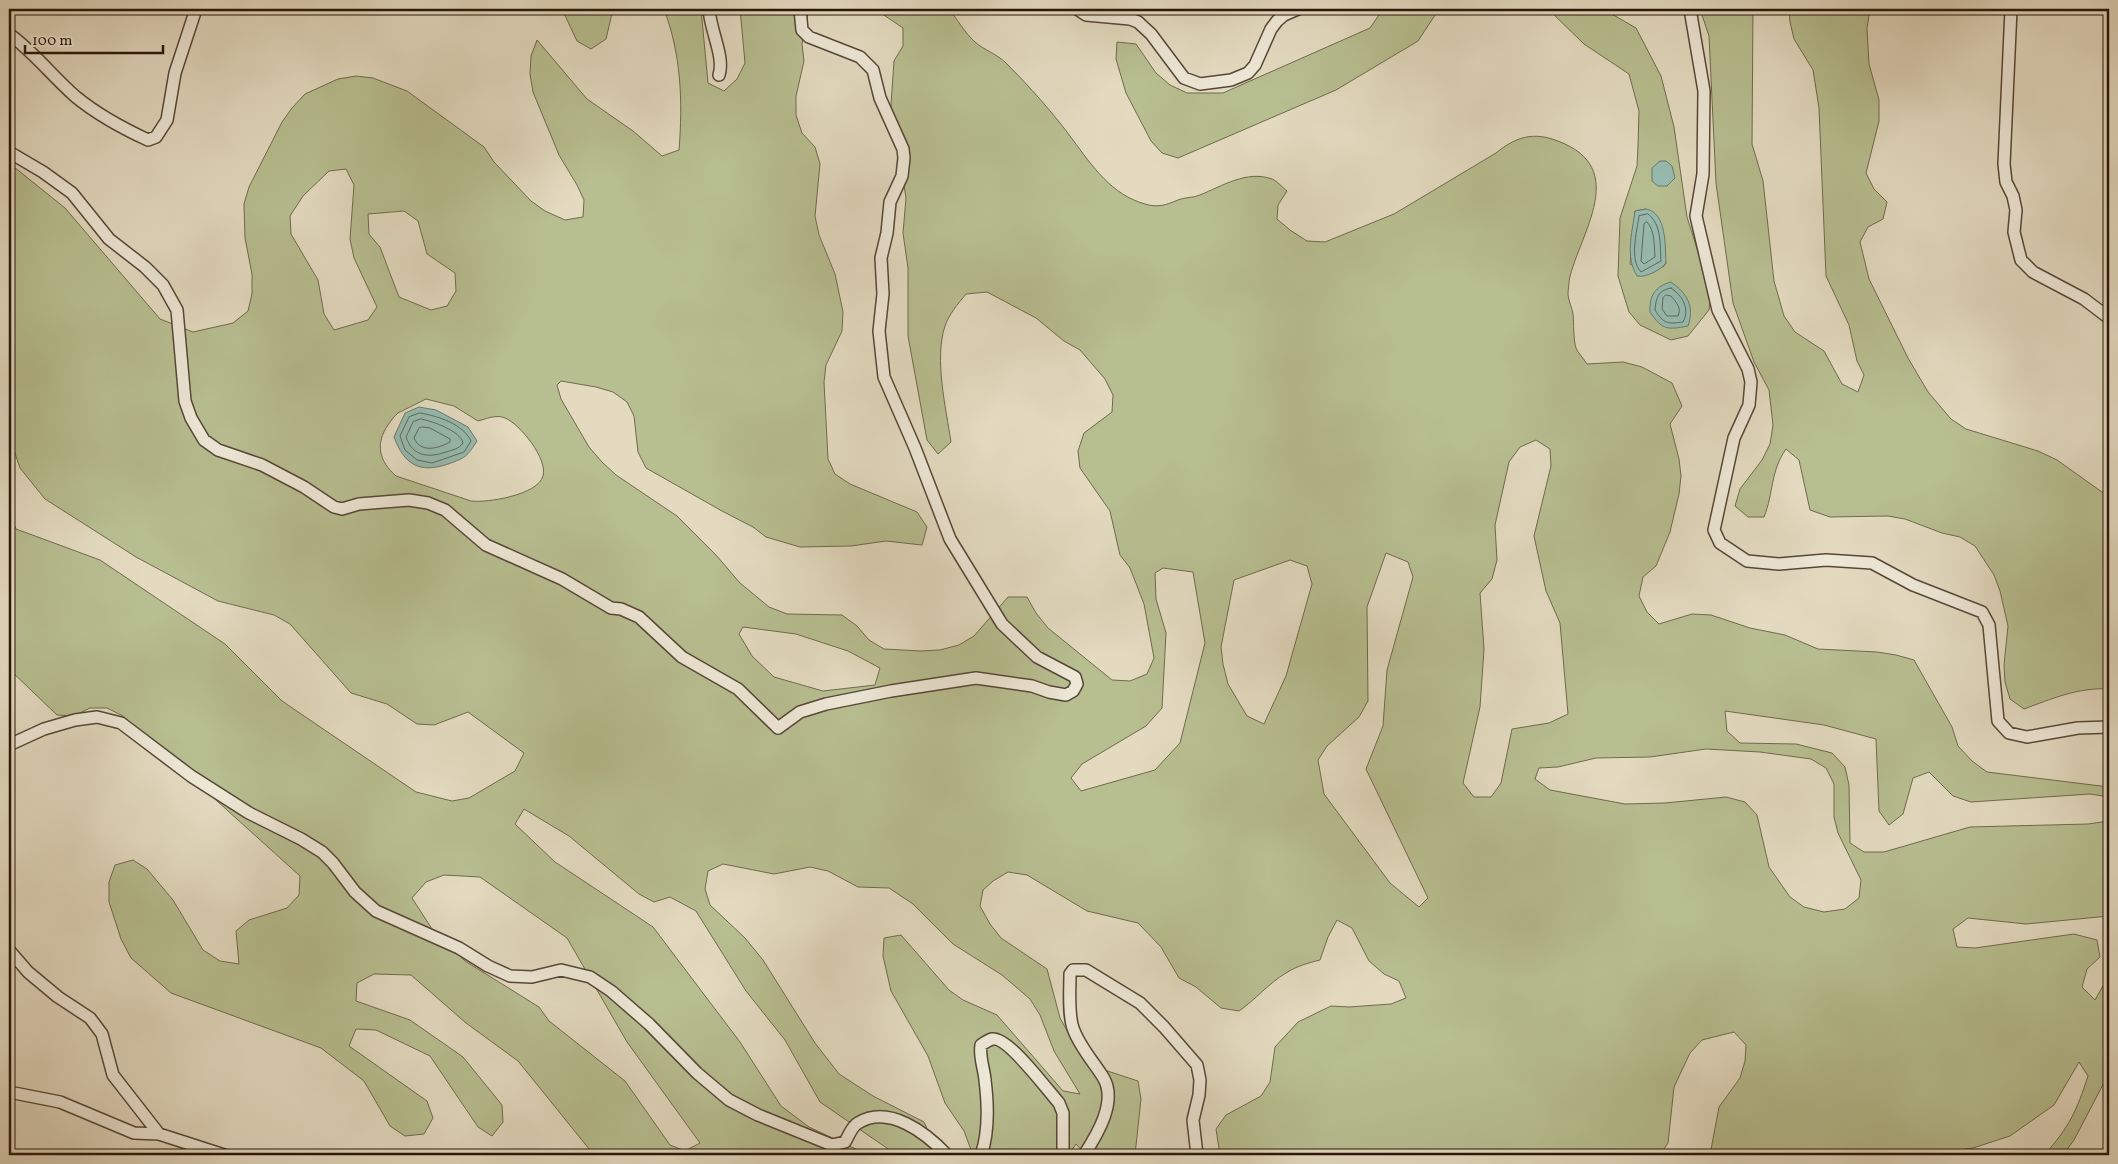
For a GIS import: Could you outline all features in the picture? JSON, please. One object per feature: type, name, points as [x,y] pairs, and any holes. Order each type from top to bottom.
[{"type":"street","points":[[9,34],[29,49],[76,96],[112,123],[148,140],[156,136],[167,120],[175,72],[196,9]]},
{"type":"street","points":[[710,9],[715,42],[721,58],[721,67],[718,75]]},
{"type":"street","points":[[9,152],[43,172],[72,193],[109,239],[145,267],[163,285],[176,310],[185,401],[191,418],[204,440],[218,450],[262,465],[304,487],[334,507],[342,509],[359,504],[409,500],[428,503],[445,510],[486,546],[562,579],[612,608],[621,609],[639,618],[682,657],[738,689],[778,728],[800,712],[826,704],[891,691],[976,678],[1032,686],[1066,695],[1073,691],[1077,684],[1075,677],[1037,657],[1002,624],[950,539],[915,448],[884,377],[879,330],[883,294],[881,258],[887,233],[890,202],[902,176],[903,149],[880,98],[873,70],[860,57],[809,37],[802,30],[800,9]]},
{"type":"street","points":[[1076,9],[1086,15],[1130,18],[1138,22],[1151,34],[1184,78],[1200,84],[1231,80],[1248,73],[1255,66],[1271,29],[1277,21],[1284,15],[1298,9]]},
{"type":"street","points":[[1690,9],[1704,92],[1703,174],[1696,216],[1718,310],[1748,369],[1751,382],[1748,405],[1734,438],[1714,530],[1720,543],[1747,561],[1779,564],[1826,560],[1872,563],[1913,585],[1982,612],[1990,625],[1998,721],[2009,733],[2027,738],[2078,728],[2109,727]]},
{"type":"street","points":[[2011,9],[2004,164],[2006,182],[2013,196],[2016,210],[2014,232],[2021,260],[2033,272],[2084,299],[2109,318]]},
{"type":"street","points":[[9,745],[44,728],[75,720],[97,717],[121,723],[191,776],[249,813],[301,838],[322,852],[333,862],[355,892],[376,911],[459,948],[510,976],[532,977],[561,970],[590,977],[611,991],[649,1024],[697,1073],[729,1100],[758,1115],[832,1145],[845,1142],[856,1123],[877,1116],[909,1125],[935,1142],[947,1155]]},
{"type":"street","points":[[9,950],[28,972],[58,997],[90,1018],[102,1034],[113,1075],[159,1134]]},
{"type":"street","points":[[1084,1155],[1098,1132],[1106,1109],[1108,1091],[1104,1079],[1079,1042],[1072,1026],[1070,974],[1073,970],[1086,970],[1140,1003],[1197,1065],[1200,1080],[1199,1095],[1192,1120],[1197,1155]]},
{"type":"street","points":[[981,1155],[987,1127],[985,1079],[980,1053],[982,1045],[992,1039],[998,1040],[1015,1052],[1058,1103],[1063,1112],[1063,1153],[1065,1155]]},
{"type":"street","points":[[9,1092],[60,1102],[134,1133],[159,1134],[224,1155]]},
{"type":"green space","points":[[562,9],[613,9],[606,39],[591,49],[577,41]]},
{"type":"green space","points":[[664,9],[701,9],[708,83],[724,91],[737,79],[745,63],[740,9],[811,9],[808,12],[802,44],[804,61],[796,96],[796,115],[802,133],[815,147],[820,164],[815,216],[819,235],[835,274],[843,312],[842,331],[826,365],[824,382],[828,459],[835,474],[850,484],[917,512],[927,527],[922,545],[886,541],[851,546],[800,547],[766,537],[753,527],[646,468],[638,452],[634,416],[627,402],[613,392],[561,381],[557,385],[561,399],[589,447],[602,462],[616,475],[677,516],[716,555],[740,583],[769,607],[787,614],[842,615],[857,626],[869,640],[884,649],[940,650],[959,645],[974,636],[1008,597],[1027,597],[1036,613],[1048,628],[1112,680],[1130,681],[1147,674],[1154,658],[1144,604],[1130,568],[1120,555],[1110,511],[1080,468],[1078,451],[1084,433],[1112,412],[1113,395],[1105,379],[1080,350],[1064,341],[1036,318],[987,292],[966,294],[949,317],[942,339],[942,384],[951,442],[938,454],[927,440],[908,336],[908,268],[903,233],[906,198],[891,105],[894,61],[903,46],[903,28],[875,9],[949,9],[975,42],[1002,60],[1015,72],[1058,120],[1104,178],[1122,194],[1133,200],[1154,206],[1162,205],[1197,196],[1235,180],[1253,176],[1272,179],[1287,191],[1278,205],[1277,219],[1307,241],[1325,242],[1394,214],[1522,138],[1544,137],[1576,150],[1590,164],[1596,180],[1596,198],[1570,276],[1568,295],[1573,314],[1576,348],[1587,364],[1623,362],[1642,367],[1672,383],[1682,406],[1670,424],[1679,459],[1681,476],[1679,494],[1670,532],[1656,566],[1643,577],[1639,596],[1647,612],[1659,624],[1692,614],[1711,615],[1750,628],[1785,635],[1818,649],[1877,652],[1914,660],[1952,727],[1958,746],[1972,761],[1987,772],[2109,787],[2109,797],[2090,794],[1971,802],[1953,796],[1929,772],[1913,778],[1903,814],[1889,825],[1879,811],[1876,739],[1824,725],[1725,711],[1727,731],[1740,743],[1796,744],[1832,753],[1845,767],[1849,785],[1850,843],[1864,852],[1884,852],[1970,827],[2088,824],[2109,821],[2109,916],[2026,924],[1968,918],[1953,929],[1957,947],[1975,948],[2074,934],[2097,940],[2100,957],[2087,969],[2082,987],[2095,1000],[2109,979],[2109,1068],[2107,1077],[2074,1140],[2063,1155],[2044,1155],[2066,1127],[2080,1099],[2088,1076],[2079,1062],[2054,1105],[2010,1136],[1973,1148],[1927,1155],[1710,1155],[1719,1107],[1740,1078],[1745,1061],[1746,1045],[1734,1032],[1702,1040],[1690,1053],[1674,1087],[1668,1143],[1660,1155],[1220,1155],[1216,1129],[1226,1115],[1261,1096],[1270,1082],[1275,1047],[1298,1022],[1331,1006],[1349,1007],[1391,1004],[1406,998],[1399,981],[1384,974],[1369,961],[1352,928],[1337,920],[1328,937],[1320,960],[1286,973],[1239,1011],[1221,1008],[1196,987],[1179,978],[1161,947],[1138,923],[1087,911],[1027,875],[1008,872],[983,890],[980,906],[990,924],[1001,938],[1047,969],[1060,1018],[1086,1064],[1138,1081],[1141,1099],[1135,1155],[1086,1155],[1076,1144],[1068,1155],[973,1155],[964,1131],[945,1103],[928,1056],[891,991],[883,956],[884,938],[901,935],[949,990],[963,1000],[997,1015],[1063,1091],[1080,1094],[1054,1051],[1040,1015],[1030,999],[1002,975],[953,944],[913,904],[889,888],[858,887],[828,871],[810,867],[774,874],[723,864],[708,871],[705,889],[710,905],[745,938],[763,960],[815,1043],[839,1074],[873,1096],[924,1122],[939,1155],[892,1155],[891,1151],[820,1102],[785,1040],[746,991],[696,911],[670,897],[654,902],[639,894],[569,836],[524,809],[515,824],[555,862],[653,927],[740,1042],[781,1106],[809,1127],[860,1151],[864,1155],[594,1155],[518,1061],[466,1023],[411,975],[374,974],[357,983],[356,1001],[410,1020],[463,1057],[502,1105],[503,1122],[492,1136],[478,1127],[430,1056],[376,1030],[356,1029],[349,1046],[427,1101],[433,1118],[424,1134],[405,1136],[390,1126],[364,1081],[321,1048],[171,993],[131,958],[121,939],[109,902],[109,882],[115,865],[133,860],[147,869],[173,900],[203,950],[220,961],[239,964],[236,931],[249,920],[287,908],[299,895],[300,876],[123,716],[107,708],[90,708],[74,716],[57,715],[9,669],[9,511],[16,529],[100,560],[225,644],[282,701],[416,792],[452,801],[469,798],[515,771],[524,753],[468,712],[434,725],[417,724],[387,704],[351,693],[290,624],[274,615],[218,601],[136,557],[45,499],[20,468],[9,435],[9,163],[65,208],[160,319],[193,332],[233,323],[248,311],[252,294],[252,274],[245,238],[244,204],[249,187],[282,122],[305,94],[338,79],[356,76],[373,78],[407,91],[484,147],[494,162],[531,201],[545,211],[565,220],[583,217],[584,200],[559,155],[533,92],[530,74],[531,56],[537,40],[587,99],[633,131],[662,156],[679,150],[681,114],[679,78],[670,26]],"holes":[[[346,169],[354,185],[350,239],[354,258],[377,307],[368,320],[334,330],[324,314],[318,280],[291,234],[290,216],[303,196],[329,171]],[[404,211],[418,221],[427,254],[455,273],[456,291],[447,306],[431,310],[399,297],[380,247],[369,234],[368,214]],[[426,399],[454,406],[478,421],[498,416],[505,418],[518,427],[532,443],[541,461],[543,476],[539,483],[522,493],[488,501],[471,501],[396,476],[386,464],[380,446],[381,439],[388,425],[401,411]],[[1536,440],[1550,449],[1551,466],[1534,536],[1546,591],[1560,623],[1568,714],[1549,723],[1512,729],[1501,783],[1491,797],[1474,797],[1463,783],[1480,707],[1484,649],[1480,593],[1492,579],[1497,560],[1495,525],[1509,462],[1520,447]],[[1386,553],[1408,562],[1413,577],[1387,670],[1383,726],[1366,769],[1428,898],[1419,907],[1390,883],[1324,794],[1318,760],[1327,746],[1359,717],[1368,701],[1367,607]],[[1290,560],[1307,566],[1312,584],[1286,676],[1264,724],[1247,716],[1228,684],[1221,647],[1234,580]],[[1163,568],[1193,572],[1205,643],[1180,743],[1155,770],[1081,791],[1071,778],[1082,764],[1146,726],[1162,708],[1166,633],[1156,599],[1155,573]],[[743,627],[796,634],[848,651],[880,668],[875,685],[823,691],[774,677],[752,656],[739,634]],[[1706,749],[1760,752],[1811,759],[1826,768],[1834,784],[1834,817],[1838,833],[1861,880],[1859,898],[1845,909],[1824,912],[1804,907],[1790,897],[1769,867],[1757,815],[1745,802],[1726,797],[1665,803],[1625,804],[1550,790],[1535,779],[1539,768],[1558,767],[1596,758],[1650,757]],[[444,875],[480,877],[567,938],[627,1042],[700,1143],[685,1151],[670,1145],[625,1081],[549,1021],[539,1007],[465,961],[432,929],[412,898],[426,882]]]},
{"type":"green space","points":[[1383,9],[1439,9],[1418,41],[1336,90],[1178,158],[1162,153],[1151,141],[1126,93],[1116,59],[1117,42],[1136,44],[1156,73],[1170,85],[1187,93],[1223,93],[1370,28]]},
{"type":"green space","points":[[1548,9],[1603,9],[1636,28],[1661,76],[1674,127],[1687,217],[1711,293],[1709,310],[1688,336],[1671,340],[1640,325],[1629,312],[1618,276],[1620,218],[1637,166],[1639,111],[1629,74],[1584,44]],"holes":[[[1646,209],[1666,263],[1649,274],[1630,264],[1635,211]]]},
{"type":"green space","points":[[1700,9],[1753,9],[1752,144],[1763,181],[1774,281],[1784,316],[1795,332],[1824,351],[1842,384],[1858,392],[1864,375],[1857,361],[1849,325],[1826,276],[1819,108],[1813,70],[1794,39],[1789,9],[1870,9],[1867,28],[1869,64],[1879,100],[1879,121],[1866,173],[1874,189],[1887,202],[1883,219],[1868,227],[1860,242],[1869,279],[1908,358],[1928,392],[1951,419],[1966,429],[2038,451],[2057,460],[2109,497],[2109,689],[2076,692],[2024,709],[2010,699],[2005,682],[2004,665],[2008,626],[2000,591],[1994,575],[1975,546],[1960,537],[1942,533],[1905,519],[1888,516],[1830,517],[1810,510],[1799,460],[1786,449],[1777,466],[1764,517],[1748,517],[1735,506],[1740,489],[1762,460],[1770,444],[1773,425],[1769,390],[1754,362],[1733,303],[1716,183],[1709,36]]},
{"type":"water","points":[[1660,161],[1666,161],[1672,166],[1675,178],[1667,186],[1658,186],[1652,181],[1652,168]]},
{"type":"water","points":[[1646,209],[1653,212],[1661,223],[1665,239],[1666,263],[1653,273],[1637,276],[1631,261],[1631,236],[1635,211]]},
{"type":"water","points":[[1671,282],[1677,286],[1688,301],[1691,313],[1688,326],[1666,327],[1658,322],[1650,312],[1654,292],[1661,286]]},
{"type":"water","points":[[419,407],[436,410],[468,427],[477,441],[468,454],[448,464],[429,468],[421,467],[408,460],[394,437],[405,413]]}]
